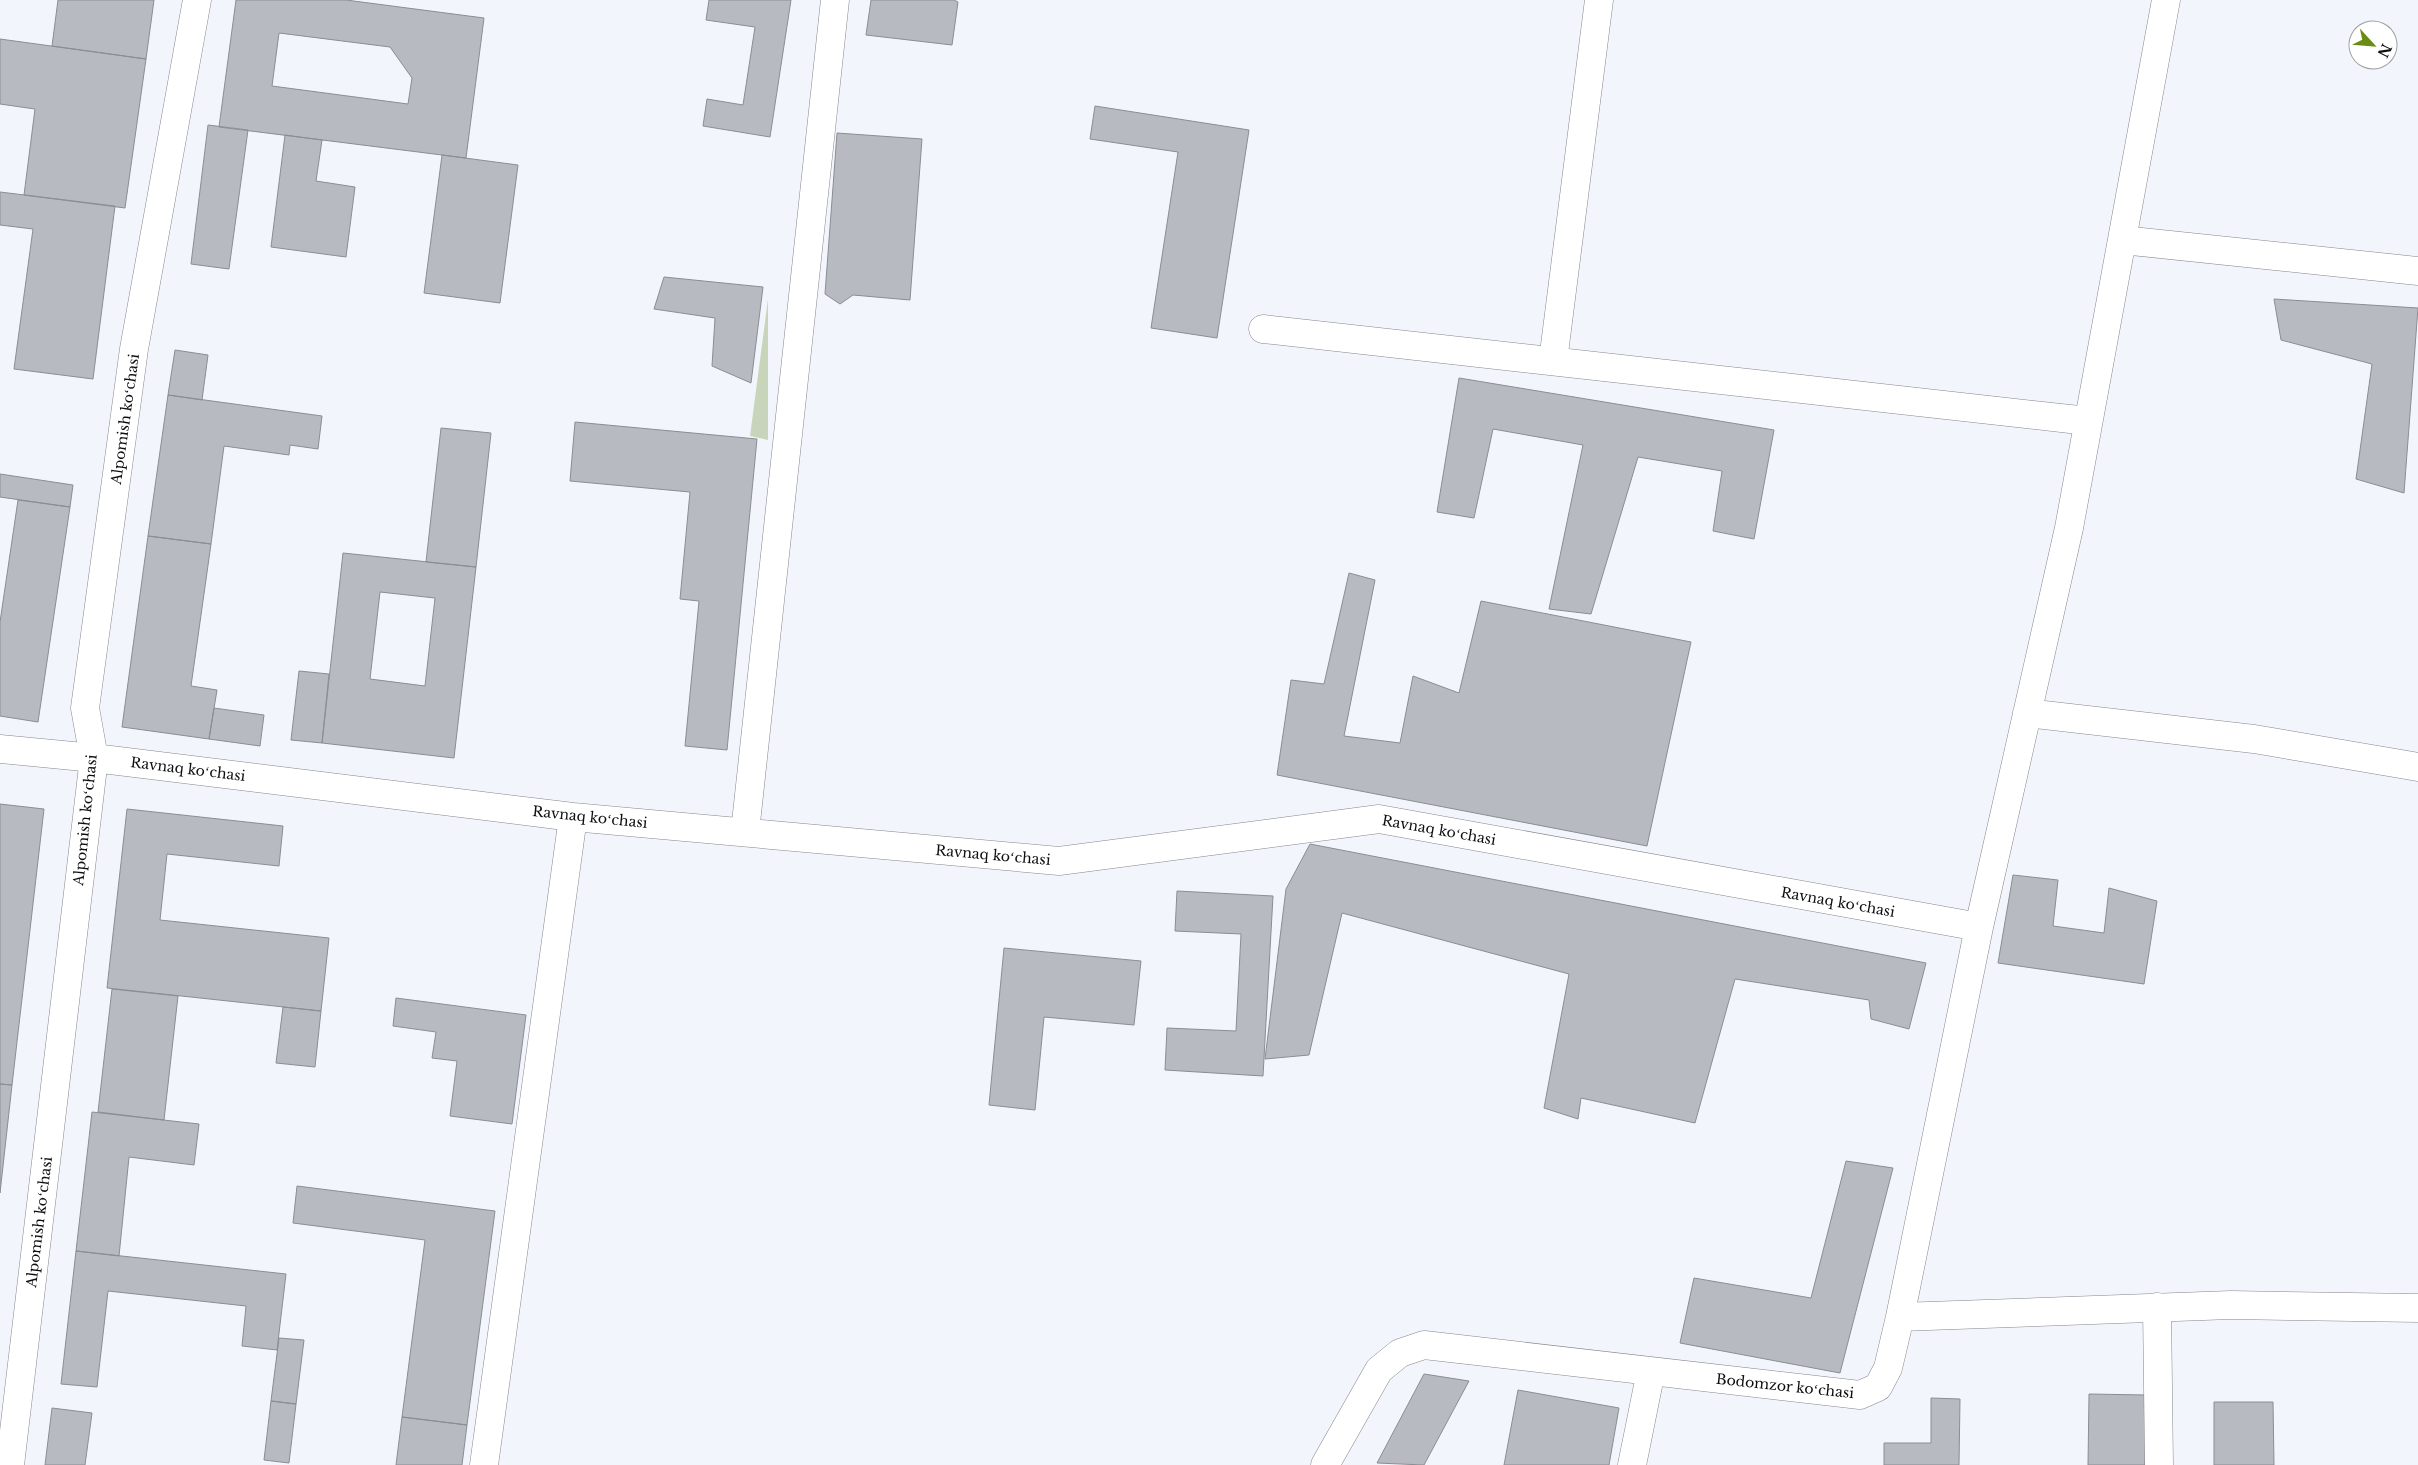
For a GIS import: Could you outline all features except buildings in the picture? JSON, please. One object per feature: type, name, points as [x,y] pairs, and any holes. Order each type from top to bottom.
[{"type":"street","name":"Alpomish koʻchasi","points":[[10,1465],[94,758],[85,708],[134,349],[197,0]]},
{"type":"street","points":[[745,832],[835,0]]},
{"type":"street","points":[[1554,361],[1599,0]]},
{"type":"street","name":"Bodomzor koʻchasi","points":[[1325,1465],[1379,1370],[1400,1354],[1424,1345],[1860,1395],[1878,1387],[1888,1368],[1900,1316],[1979,927],[2069,528],[2166,0]]},
{"type":"street","points":[[2122,240],[2418,271]]},
{"type":"street","points":[[1263,329],[2088,421]]},
{"type":"street","points":[[2027,713],[2254,739],[2418,767]]},
{"type":"street","name":"Ravnaq koʻchasi","points":[[0,749],[94,758],[573,817],[1059,861],[1379,819],[1979,927]]},
{"type":"street","points":[[484,1465],[573,817]]},
{"type":"street","points":[[1900,1316],[2231,1305],[2418,1308]]},
{"type":"street","points":[[2157,1307],[2159,1465]]},
{"type":"street","points":[[1632,1465],[1651,1371]]},
{"type":"green space","points":[[768,299],[768,440],[750,436]]}]
